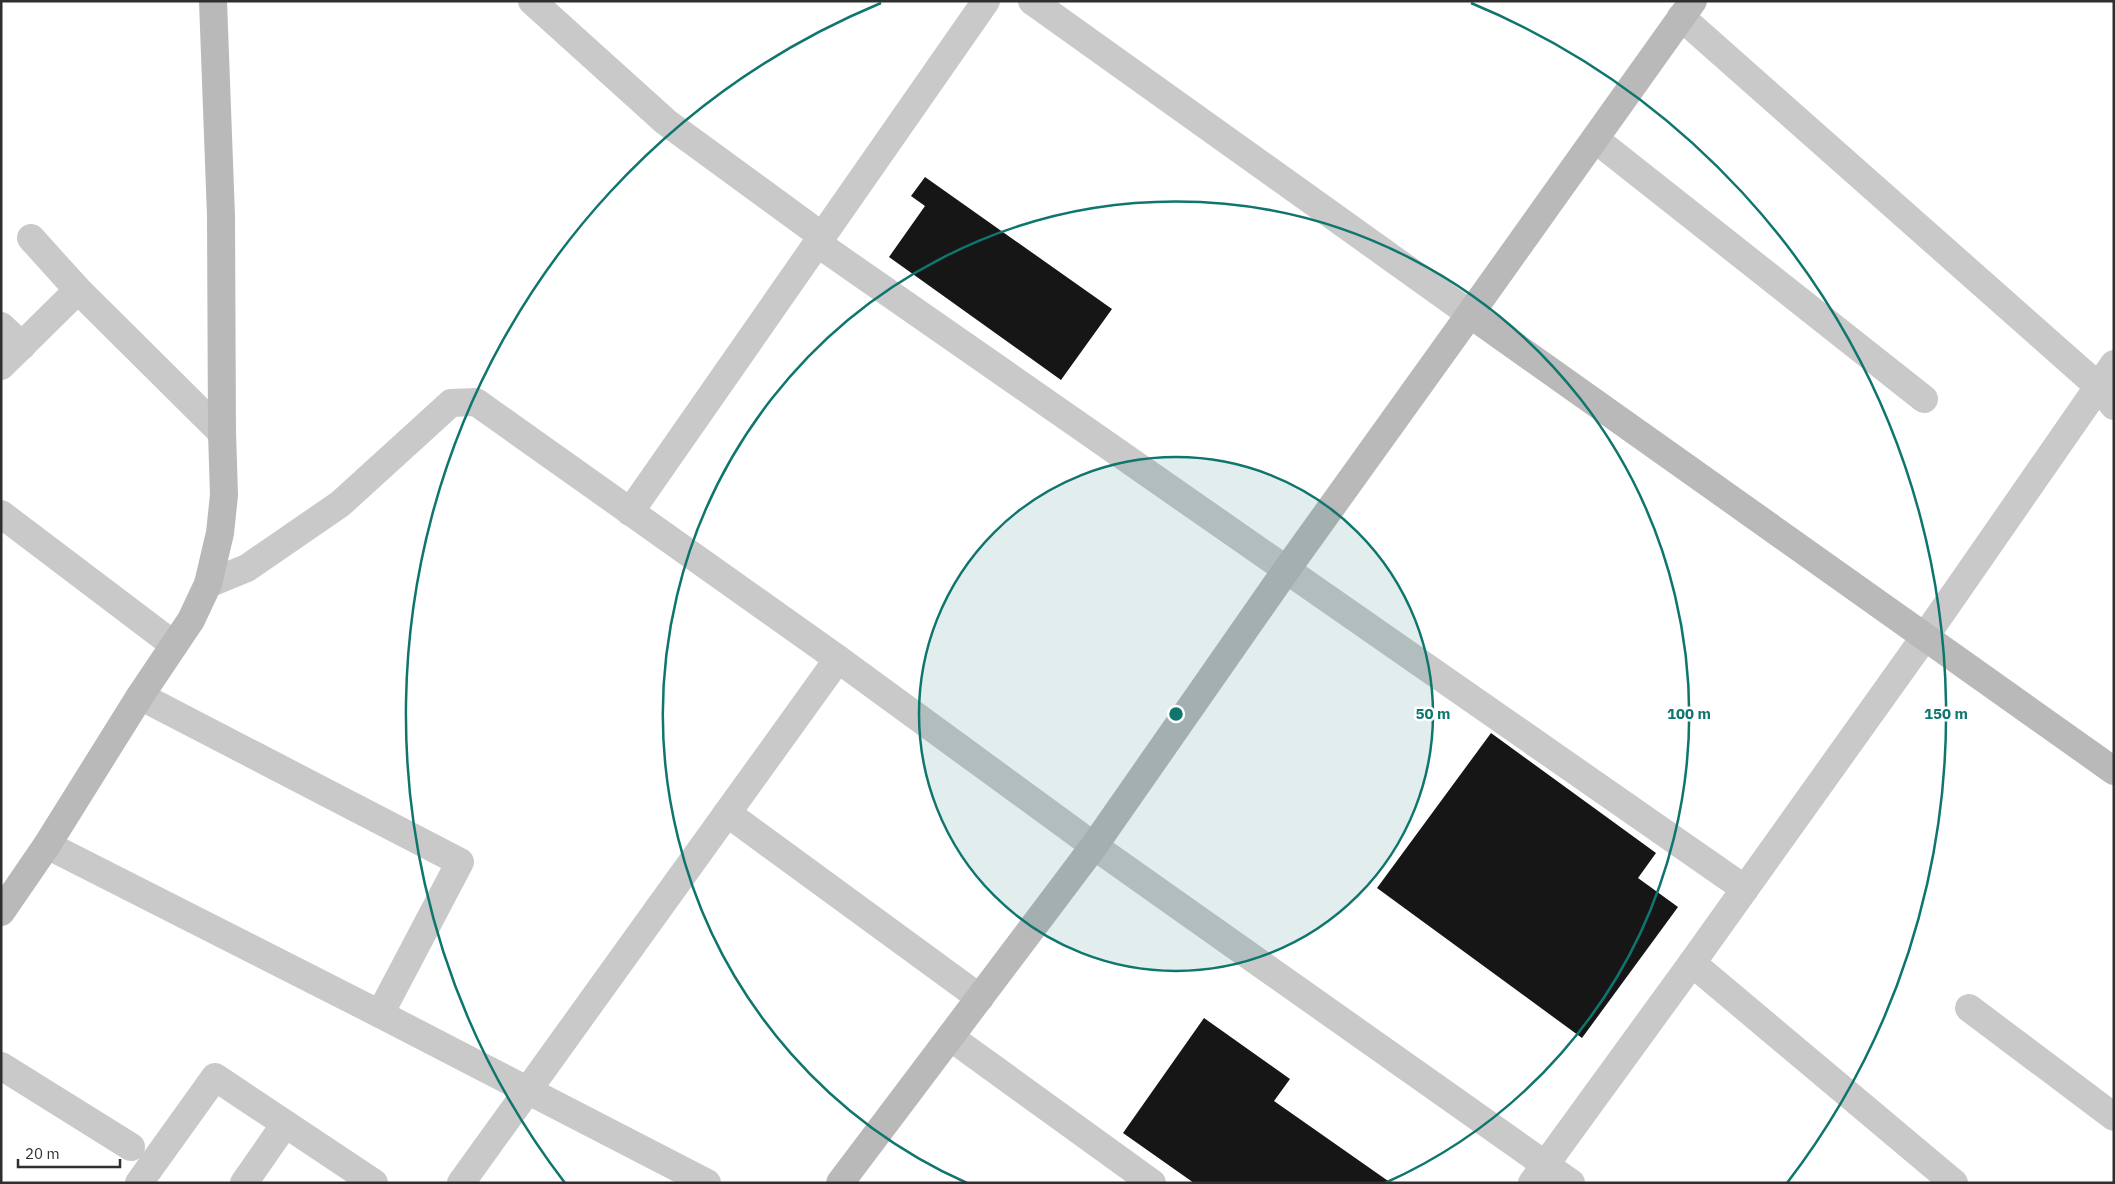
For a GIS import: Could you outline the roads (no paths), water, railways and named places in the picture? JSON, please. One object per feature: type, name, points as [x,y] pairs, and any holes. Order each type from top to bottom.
[{"type":"street","points":[[1,912],[47,845],[140,696],[191,620],[208,584],[220,533],[224,495],[221,216],[213,1]]},
{"type":"street","points":[[532,1],[666,122],[820,240],[1286,569],[1745,889]]},
{"type":"street","points":[[630,512],[986,1]]},
{"type":"street","points":[[1032,1],[1924,638],[2114,771]]},
{"type":"street","points":[[840,1183],[1094,846],[1286,569],[1687,9],[2106,396]]},
{"type":"street","points":[[1595,139],[1924,399]]},
{"type":"street","points":[[31,238],[78,290],[222,433]]},
{"type":"street","points":[[1,366],[78,290]]},
{"type":"street","points":[[1,326],[22,346]]},
{"type":"street","points":[[1539,1174],[1924,638],[2106,396],[2114,364]]},
{"type":"street","points":[[208,584],[247,568],[340,504],[451,403],[476,402],[838,659],[1539,1174],[1571,1183]]},
{"type":"street","points":[[1,514],[174,645]]},
{"type":"street","points":[[461,1183],[838,659]]},
{"type":"street","points":[[140,696],[460,862],[380,1014]]},
{"type":"street","points":[[727,813],[980,998]]},
{"type":"street","points":[[47,845],[707,1183]]},
{"type":"street","points":[[1692,963],[1954,1183]]},
{"type":"street","points":[[1969,1008],[2114,1117]]},
{"type":"street","points":[[950,1037],[1152,1183]]},
{"type":"street","points":[[1,1066],[131,1147]]},
{"type":"street","points":[[139,1183],[215,1077],[285,1124],[358,1178]]},
{"type":"street","points":[[244,1183],[285,1124]]}]
